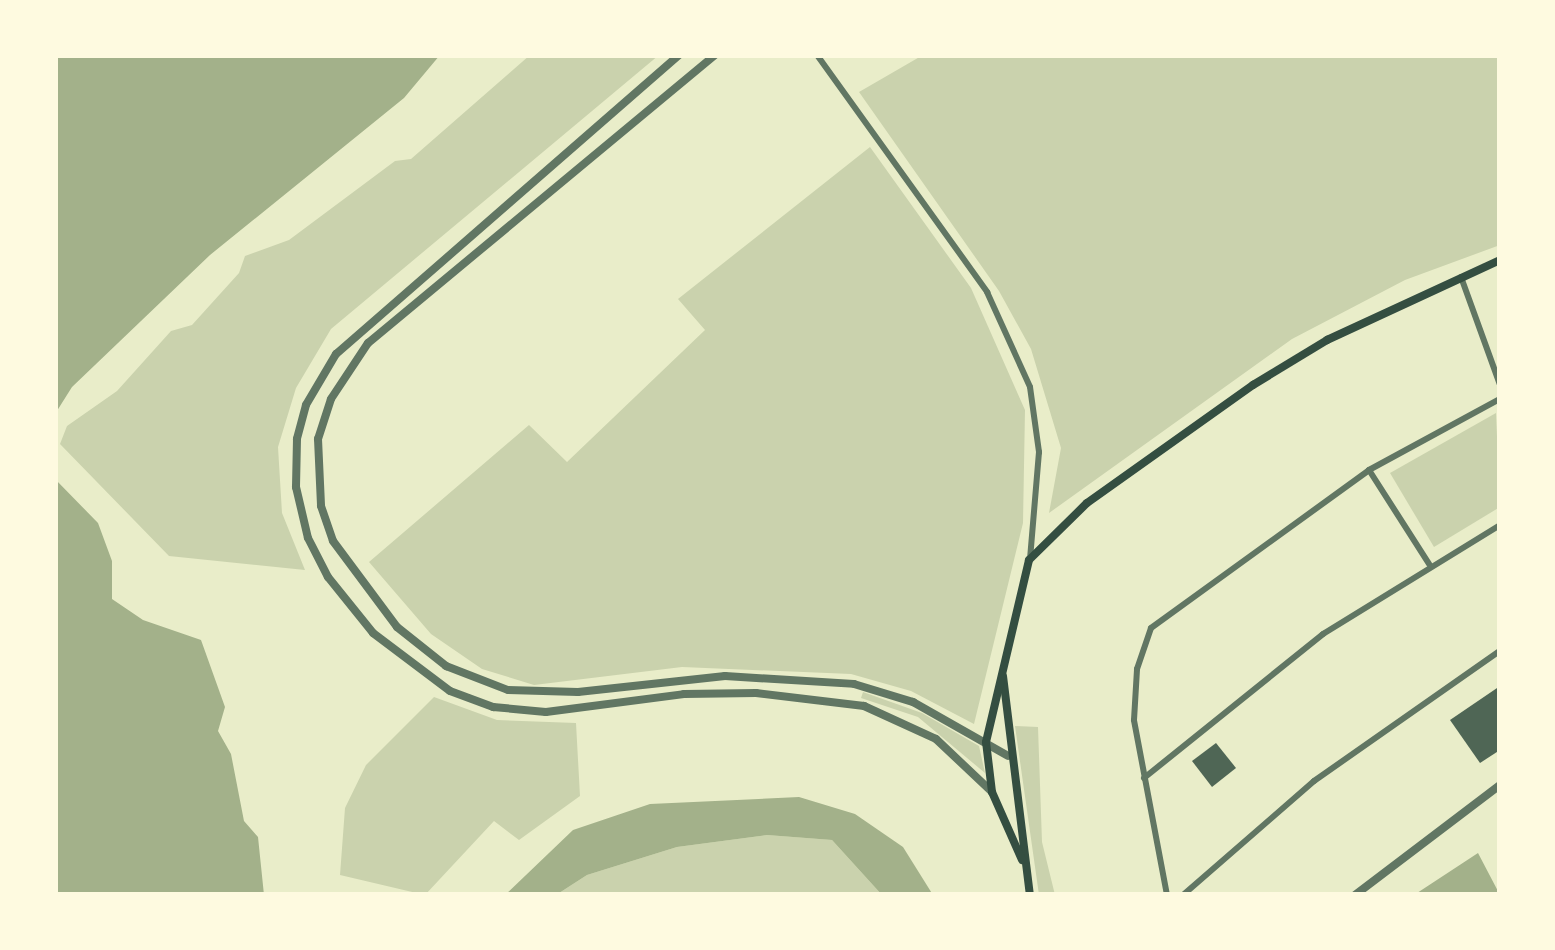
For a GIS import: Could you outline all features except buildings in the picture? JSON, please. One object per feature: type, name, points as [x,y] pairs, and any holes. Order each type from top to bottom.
[{"type":"main road","points":[[1022,860],[992,792],[986,742],[1030,560],[1086,503],[1253,384],[1327,340],[1500,260]]},
{"type":"main road","points":[[1002,670],[1008,756],[1030,895]]},
{"type":"main road","points":[[992,792],[1011,776]]},
{"type":"street","points":[[679,55],[359,327],[320,377],[297,439],[296,487],[308,538],[328,577],[373,633],[410,666],[493,707],[546,712],[684,694],[756,693],[864,706],[936,739],[992,792]]},
{"type":"street","points":[[715,55],[373,339],[330,398],[318,439],[321,506],[346,566],[396,627],[446,666],[508,690],[792,677],[854,684],[912,702],[1008,756]]},
{"type":"street","points":[[817,55],[987,292],[1030,387],[1039,452],[1030,560]]},
{"type":"street","points":[[556,156],[572,172]]},
{"type":"street","points":[[1461,276],[1500,385]]},
{"type":"street","points":[[359,327],[373,339]]},
{"type":"street","points":[[1166,895],[1134,720],[1143,642],[1170,612],[1369,470],[1500,400]]},
{"type":"street","points":[[1369,470],[1429,564]]},
{"type":"street","points":[[1143,778],[1324,634],[1429,564],[1500,525]]},
{"type":"street","points":[[328,577],[346,566]]},
{"type":"street","points":[[1183,895],[1314,781],[1500,651]]},
{"type":"street","points":[[1355,895],[1500,785]]},
{"type":"shaded area","points":[[55,55],[440,55],[404,98],[210,255],[72,387],[55,414]]},
{"type":"shaded area","points":[[530,55],[659,55],[331,329],[296,388],[278,447],[282,513],[305,570],[169,556],[60,444],[67,426],[117,391],[171,331],[192,325],[239,273],[245,256],[289,240],[395,161],[411,159]]},
{"type":"shaded area","points":[[923,55],[1500,55],[1500,245],[1405,280],[1292,339],[1049,513],[1061,448],[1031,349],[999,291],[859,92]]},
{"type":"shaded area","points":[[870,147],[971,288],[1025,410],[1023,523],[974,724],[911,691],[851,674],[682,667],[534,685],[482,669],[431,634],[369,562],[529,425],[567,462],[705,330],[678,299]]},
{"type":"shaded area","points":[[1496,413],[1500,507],[1434,547],[1390,473]]},
{"type":"shaded area","points":[[55,479],[98,523],[112,561],[112,599],[143,620],[201,640],[225,707],[218,731],[231,754],[244,821],[258,837],[264,895],[55,895]]},
{"type":"shaded area","points":[[863,692],[922,713],[979,746],[985,773],[918,717],[861,698]]},
{"type":"shaded area","points":[[434,697],[497,720],[576,723],[580,796],[519,840],[494,821],[425,895],[340,875],[345,808],[366,765]]},
{"type":"shaded area","points":[[1015,726],[1038,727],[1042,842],[1055,895],[1039,895]]},
{"type":"shaded area","points":[[799,797],[855,814],[903,847],[933,895],[882,895],[832,840],[767,835],[677,847],[587,875],[556,895],[505,895],[573,830],[650,804]]},
{"type":"shaded area","points":[[767,835],[832,840],[882,895],[556,895],[587,875],[677,847]]},
{"type":"shaded area","points":[[1478,853],[1500,895],[1414,895]]}]
